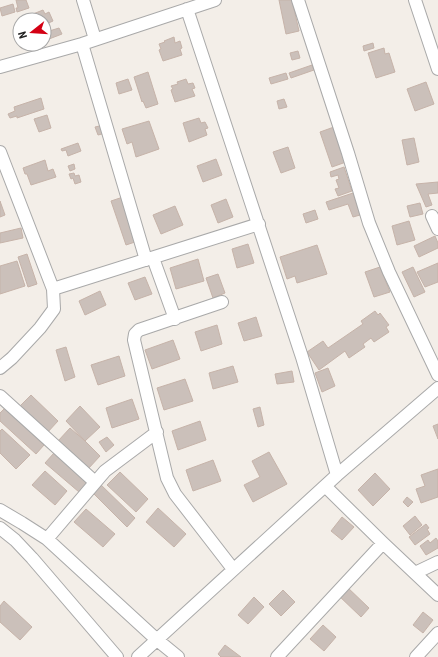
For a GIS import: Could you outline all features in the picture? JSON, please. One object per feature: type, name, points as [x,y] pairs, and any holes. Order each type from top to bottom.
[{"type":"street","points":[[83,0],[95,39]]},
{"type":"street","points":[[298,0],[348,153],[369,223],[389,272],[438,375]]},
{"type":"street","points":[[415,0],[438,69]]},
{"type":"street","points":[[0,67],[82,44],[208,1]]},
{"type":"street","points":[[187,9],[302,357],[337,475]]},
{"type":"street","points":[[82,44],[150,259],[175,319]]},
{"type":"street","points":[[0,152],[53,289],[54,309],[40,328],[12,358],[0,368]]},
{"type":"street","points":[[432,216],[438,228]]},
{"type":"street","points":[[53,289],[259,224]]},
{"type":"street","points":[[222,302],[139,330],[135,334],[134,340],[167,478],[175,494],[233,569]]},
{"type":"street","points":[[138,657],[337,475],[438,388]]},
{"type":"street","points":[[0,396],[95,482]]},
{"type":"street","points":[[46,539],[105,471],[157,432]]},
{"type":"street","points":[[325,486],[438,595]]},
{"type":"street","points":[[2,509],[46,539],[156,639],[178,657]]},
{"type":"street","points":[[0,528],[15,540],[32,558],[117,657]]},
{"type":"street","points":[[277,657],[383,543]]},
{"type":"street","points":[[415,573],[438,562]]},
{"type":"street","points":[[416,657],[438,633]]},
{"type":"building","points":[[16,0],[26,0],[29,8],[17,12],[16,8],[18,8]]},
{"type":"building","points":[[279,0],[292,0],[299,31],[286,34]]},
{"type":"building","points":[[13,4],[15,12],[2,16],[0,8]]},
{"type":"building","points":[[59,28],[62,34],[52,38],[52,30]]},
{"type":"building","points":[[174,37],[175,43],[180,41],[182,55],[163,61],[159,50],[161,49],[159,44]]},
{"type":"building","points":[[373,43],[374,48],[364,51],[363,46]]},
{"type":"building","points":[[384,48],[385,54],[389,53],[395,72],[376,78],[368,53]]},
{"type":"building","points":[[298,51],[300,58],[292,60],[290,53]]},
{"type":"building","points":[[312,65],[314,70],[291,78],[289,73]]},
{"type":"building","points":[[148,72],[158,104],[146,108],[143,101],[142,102],[134,77]]},
{"type":"building","points":[[286,73],[288,79],[271,84],[269,78]]},
{"type":"building","points":[[128,79],[132,90],[119,94],[116,83]]},
{"type":"building","points":[[186,79],[188,84],[193,83],[195,88],[192,89],[195,96],[175,102],[171,90],[173,89],[171,86]]},
{"type":"building","points":[[426,82],[434,104],[415,111],[407,89]]},
{"type":"building","points":[[41,98],[44,109],[17,118],[17,116],[10,118],[8,114],[15,111],[14,107]]},
{"type":"building","points":[[284,99],[287,107],[279,109],[277,101]]},
{"type":"building","points":[[47,115],[51,128],[39,132],[34,119]]},
{"type":"building","points":[[199,118],[201,123],[205,122],[208,128],[205,129],[207,135],[189,142],[183,123]]},
{"type":"building","points":[[149,121],[159,149],[136,157],[132,142],[127,144],[122,129]]},
{"type":"building","points":[[104,125],[106,133],[98,135],[95,127]]},
{"type":"building","points":[[334,127],[346,162],[332,167],[320,132]]},
{"type":"building","points":[[414,138],[419,162],[407,165],[402,140]]},
{"type":"building","points":[[78,143],[81,151],[68,156],[66,150],[62,151],[61,149]]},
{"type":"building","points":[[288,147],[295,168],[281,173],[273,152]]},
{"type":"building","points":[[216,159],[222,175],[203,182],[197,166]]},
{"type":"building","points":[[45,160],[48,171],[53,169],[56,177],[31,185],[23,168]]},
{"type":"building","points":[[74,164],[75,169],[70,171],[68,166]]},
{"type":"building","points":[[344,167],[352,191],[338,196],[335,189],[339,188],[336,180],[339,179],[338,175],[331,177],[330,172]]},
{"type":"building","points":[[74,173],[75,176],[79,175],[81,182],[75,184],[73,178],[71,179],[69,174]]},
{"type":"building","points":[[438,182],[438,193],[428,194],[432,205],[426,207],[416,184]]},
{"type":"building","points":[[353,193],[360,215],[353,217],[348,204],[329,210],[326,202]]},
{"type":"building","points":[[123,197],[138,241],[126,245],[111,201]]},
{"type":"building","points":[[226,199],[233,217],[218,223],[211,205]]},
{"type":"building","points":[[0,201],[5,215],[0,217]]},
{"type":"building","points":[[420,203],[423,214],[410,217],[407,206]]},
{"type":"building","points":[[175,206],[183,225],[161,234],[153,215]]},
{"type":"building","points":[[315,210],[318,219],[306,223],[303,214]]},
{"type":"building","points":[[409,221],[415,240],[397,245],[392,226]]},
{"type":"building","points":[[21,228],[23,238],[0,243],[0,233]]},
{"type":"building","points":[[435,236],[438,243],[438,248],[419,257],[414,246]]},
{"type":"building","points":[[248,244],[254,263],[237,268],[232,249]]},
{"type":"building","points":[[317,245],[327,274],[297,283],[295,276],[287,279],[280,257]]},
{"type":"building","points":[[27,254],[37,284],[28,287],[18,257]]},
{"type":"building","points":[[198,259],[204,281],[176,289],[170,268]]},
{"type":"building","points":[[17,261],[25,286],[0,294],[0,266]]},
{"type":"building","points":[[438,263],[438,282],[425,287],[417,272]]},
{"type":"building","points":[[380,267],[390,292],[374,297],[365,272]]},
{"type":"building","points":[[413,267],[425,292],[414,297],[402,272]]},
{"type":"building","points":[[218,274],[225,293],[213,298],[206,278]]},
{"type":"building","points":[[145,277],[152,294],[135,300],[128,283]]},
{"type":"building","points":[[100,291],[106,305],[85,315],[79,301]]},
{"type":"building","points":[[375,311],[378,315],[380,313],[389,325],[386,327],[389,332],[374,342],[371,338],[363,344],[365,347],[349,358],[345,351],[319,370],[307,352],[323,341],[328,348],[363,324],[361,321]]},
{"type":"building","points":[[256,317],[262,336],[244,341],[238,323]]},
{"type":"building","points":[[217,325],[222,344],[201,351],[195,332]]},
{"type":"building","points":[[173,340],[180,359],[152,369],[145,350]]},
{"type":"building","points":[[66,347],[75,377],[65,381],[56,350]]},
{"type":"building","points":[[119,356],[125,376],[98,385],[91,365]]},
{"type":"building","points":[[233,366],[238,382],[213,389],[209,373]]},
{"type":"building","points":[[328,368],[335,386],[322,392],[315,373]]},
{"type":"building","points":[[292,371],[294,382],[277,384],[275,374]]},
{"type":"building","points":[[185,379],[193,401],[164,410],[157,388]]},
{"type":"building","points":[[31,395],[58,421],[46,434],[19,407]]},
{"type":"building","points":[[132,399],[139,419],[112,428],[106,408]]},
{"type":"building","points":[[80,406],[100,427],[85,441],[66,421]]},
{"type":"building","points":[[260,407],[264,425],[258,427],[253,409]]},
{"type":"building","points":[[5,408],[44,445],[36,454],[0,421],[0,413]]},
{"type":"building","points":[[200,421],[206,440],[178,450],[172,431]]},
{"type":"building","points":[[438,424],[438,439],[433,426]]},
{"type":"building","points":[[70,428],[100,456],[88,469],[58,441]]},
{"type":"building","points":[[2,429],[30,455],[16,469],[0,453],[0,431]]},
{"type":"building","points":[[107,437],[114,445],[106,452],[99,442]]},
{"type":"building","points":[[269,452],[287,484],[253,502],[244,485],[260,477],[252,461]]},
{"type":"building","points":[[54,453],[88,482],[79,492],[45,463]]},
{"type":"building","points":[[213,460],[221,481],[193,491],[186,470]]},
{"type":"building","points":[[438,469],[438,497],[421,503],[416,489],[425,486],[421,475]]},
{"type":"building","points":[[45,471],[67,491],[55,505],[32,485]]},
{"type":"building","points":[[120,472],[148,499],[136,512],[107,485]]},
{"type":"building","points":[[375,473],[390,489],[373,506],[358,490]]},
{"type":"building","points":[[98,482],[135,518],[127,527],[90,490]]},
{"type":"building","points":[[407,497],[413,502],[408,507],[403,502]]},
{"type":"building","points":[[158,508],[186,534],[174,547],[146,522]]},
{"type":"building","points":[[86,509],[115,534],[103,547],[74,522]]},
{"type":"building","points":[[415,516],[422,525],[410,535],[403,526]]},
{"type":"building","points":[[342,517],[354,527],[342,540],[331,531]]},
{"type":"building","points":[[426,524],[429,528],[427,529],[430,534],[415,545],[409,537]]},
{"type":"building","points":[[436,538],[438,541],[438,548],[426,555],[420,546],[428,540],[430,543]]},
{"type":"building","points":[[345,585],[369,608],[361,617],[337,594]]},
{"type":"building","points":[[283,590],[295,602],[281,616],[269,604]]},
{"type":"building","points":[[254,597],[264,607],[248,624],[238,615]]},
{"type":"building","points":[[4,601],[32,627],[20,640],[0,622],[0,606]]},
{"type":"building","points":[[423,612],[433,620],[423,633],[413,625]]},
{"type":"building","points":[[323,625],[336,637],[324,651],[310,639]]},
{"type":"building","points":[[225,645],[241,657],[221,657],[218,654]]}]
